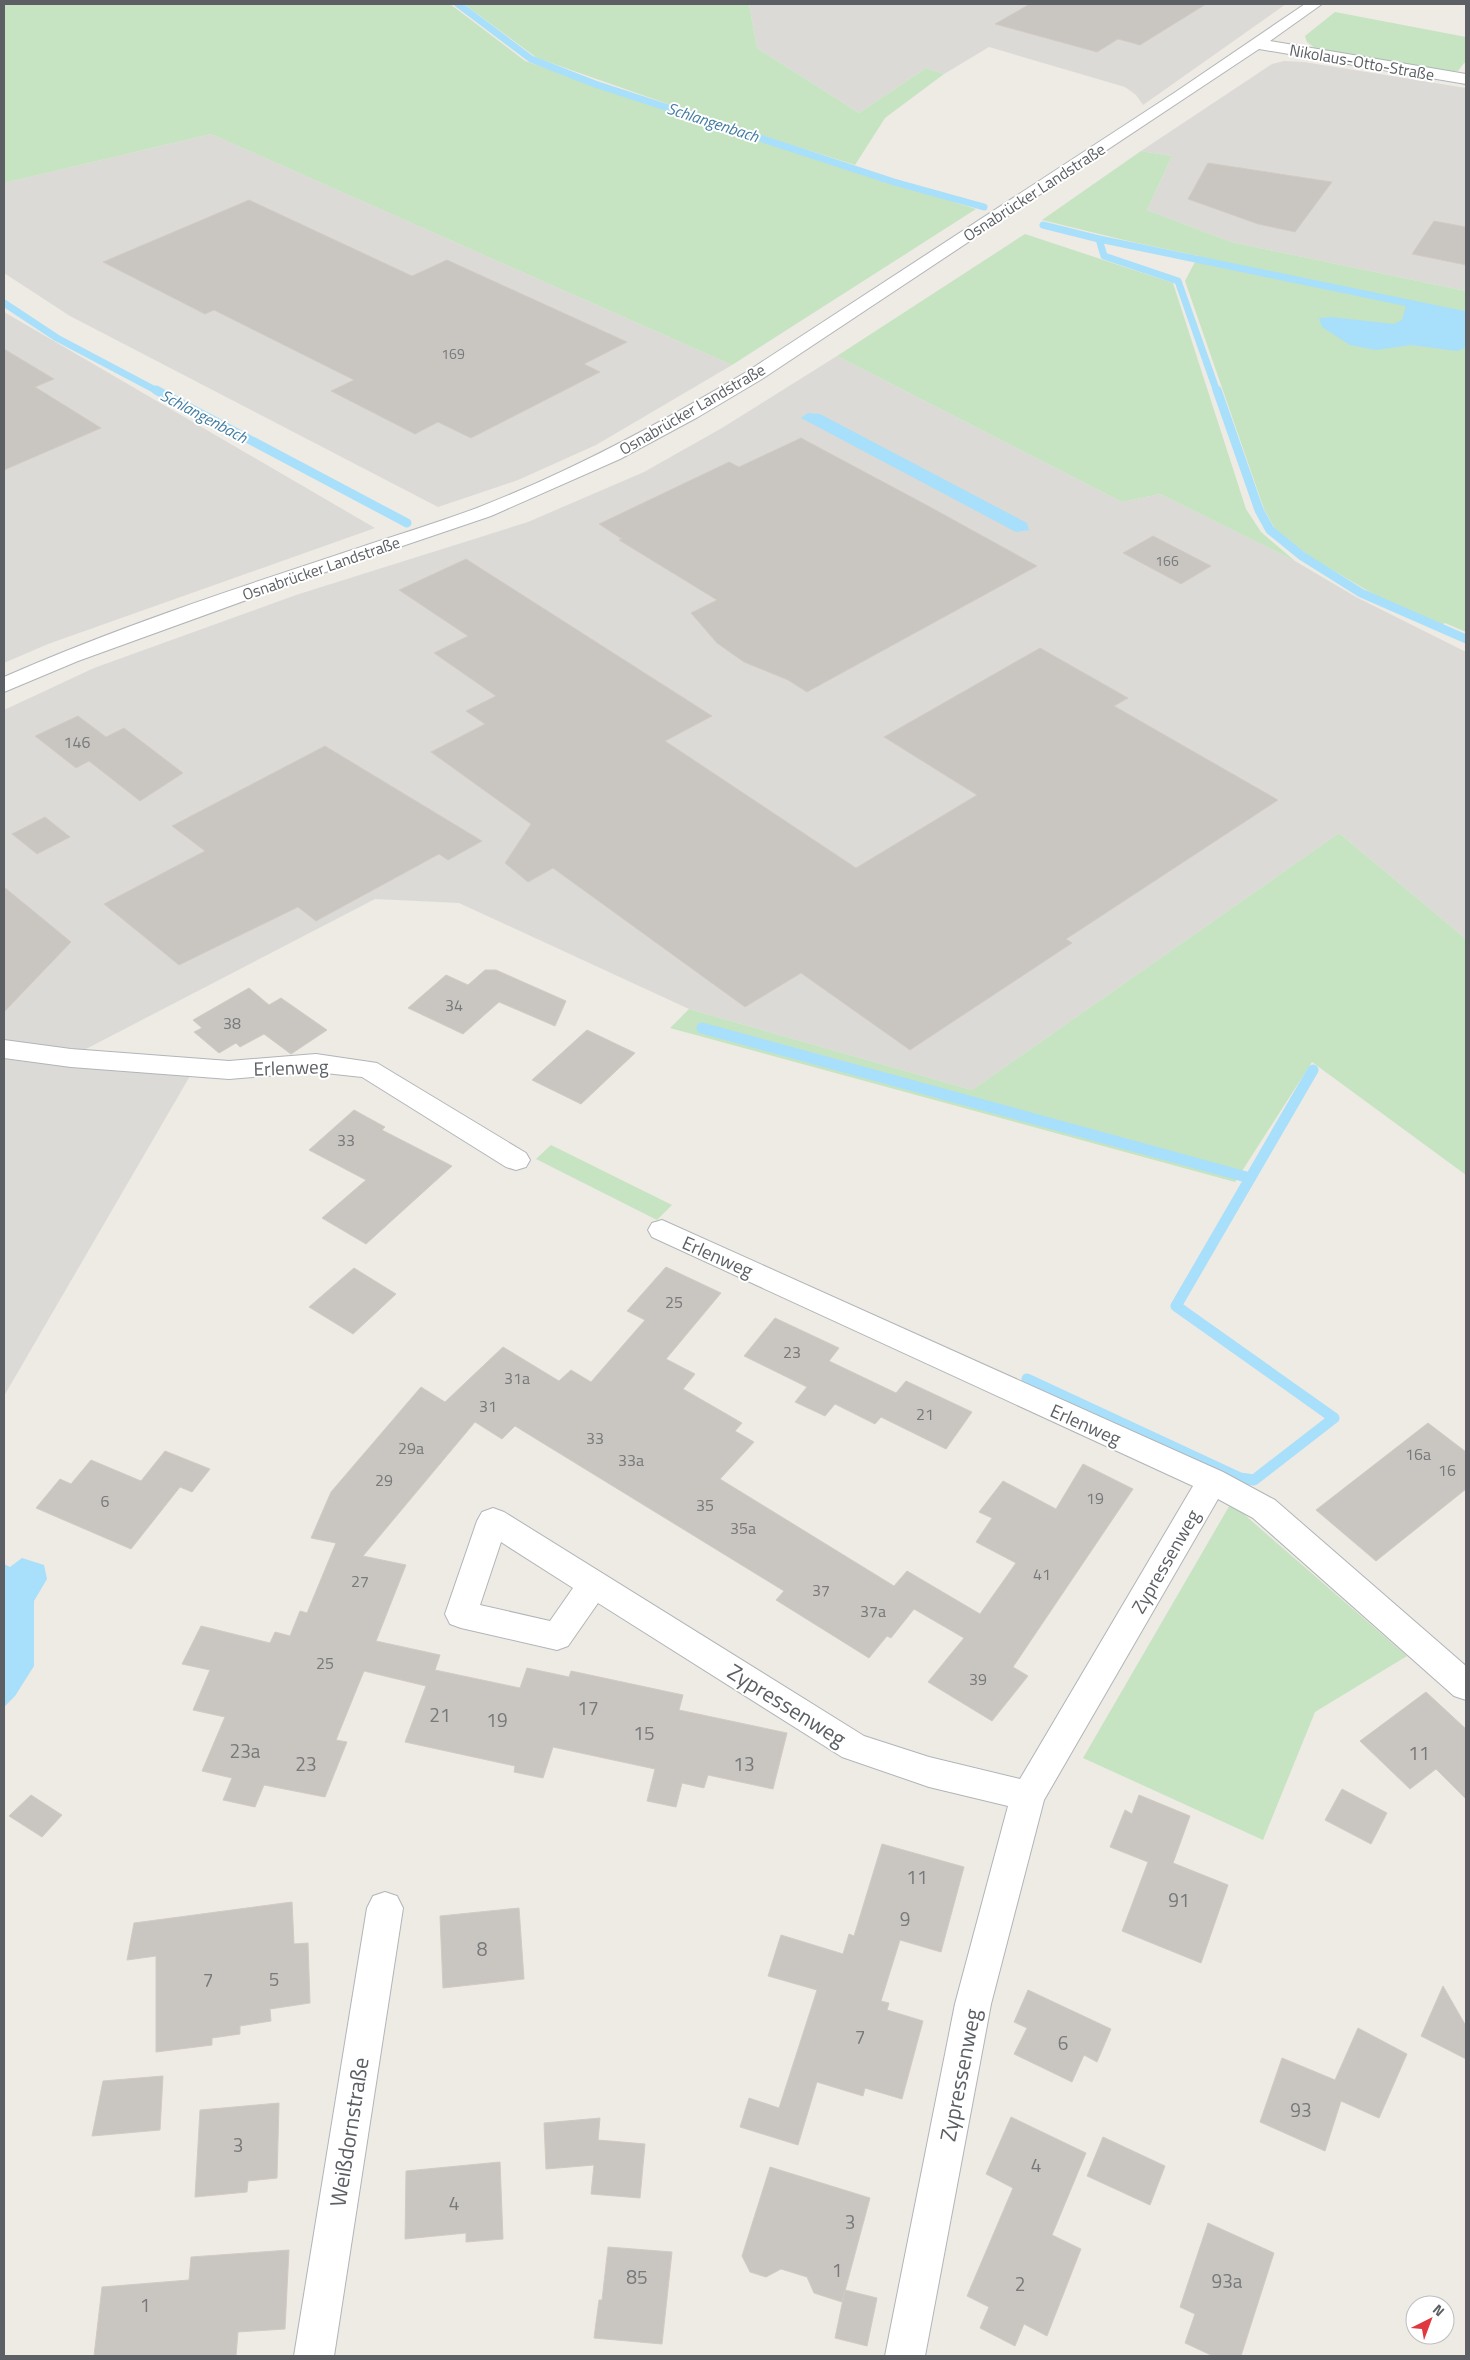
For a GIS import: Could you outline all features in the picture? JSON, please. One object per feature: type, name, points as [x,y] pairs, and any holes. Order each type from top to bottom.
[{"type":"street","name":"Osnabrücker Landstraße","points":[[4,685],[70,656],[292,577],[484,512],[614,455],[755,375],[1258,44],[1315,4]]},
{"type":"street","name":"Nikolaus-Otto-Straße","points":[[1258,44],[1466,79]]},
{"type":"street","name":"Erlenweg","points":[[4,1049],[71,1058],[230,1070],[316,1063],[368,1069],[516,1160]]},
{"type":"street","name":"Erlenweg","points":[[662,1230],[1212,1481],[1264,1509],[1466,1686]]},
{"type":"street","name":"Zypressenweg","points":[[905,2356],[973,2004],[1028,1796],[1212,1481]]},
{"type":"street","name":"Zypressenweg","points":[[593,1584],[854,1747],[929,1772],[1028,1796]]},
{"type":"street","name":"Weißdornstraße","points":[[314,2356],[385,1908]]},
{"type":"shaded area","points":[[749,4],[1286,4],[1143,105],[1136,95],[1125,87],[989,47],[944,74],[926,68],[859,113],[757,48]]},
{"type":"shaded area","points":[[1284,61],[1304,62],[1466,88],[1466,291],[1231,242],[1147,210],[1172,156],[1141,151],[1272,64]]},
{"type":"shaded area","points":[[211,134],[732,365],[596,445],[518,480],[438,507],[70,316],[4,273],[4,183]]},
{"type":"shaded area","points":[[4,312],[375,528],[48,644],[4,663]]},
{"type":"shaded area","points":[[837,356],[1122,502],[1160,494],[1295,561],[1356,597],[1466,652],[1466,939],[1339,833],[972,1090],[689,1009],[459,903],[375,899],[84,1050],[75,1067],[190,1076],[4,1396],[4,710],[94,668],[296,595],[528,522],[644,472],[722,428]]},
{"type":"green space","points":[[4,4],[450,4],[525,61],[711,125],[976,209],[732,365],[211,134],[4,183]]},
{"type":"green space","points":[[464,4],[749,4],[757,48],[859,113],[926,68],[944,74],[885,118],[855,165],[716,121],[537,58]]},
{"type":"green space","points":[[1335,12],[1466,37],[1466,64],[1464,63],[1458,71],[1442,71],[1315,48],[1307,42],[1305,36]]},
{"type":"green space","points":[[1141,151],[1172,156],[1147,210],[1231,242],[1466,291],[1466,632],[1445,623],[1441,625],[1405,611],[1309,556],[1275,529],[1264,509],[1185,281],[1198,256],[1042,220]]},
{"type":"green space","points":[[1025,234],[1173,283],[1246,509],[1261,532],[1295,561],[1160,494],[1122,502],[837,356]]},
{"type":"green space","points":[[1339,833],[1466,939],[1466,1175],[1312,1062],[1235,1182],[670,1028],[689,1009],[972,1090]]},
{"type":"green space","points":[[551,1145],[672,1205],[657,1220],[536,1159]]},
{"type":"green space","points":[[1231,1503],[1407,1656],[1315,1712],[1263,1840],[1083,1758]]},
{"type":"water","points":[[1406,306],[1466,318],[1466,348],[1457,351],[1411,345],[1376,350],[1350,345],[1322,327],[1319,318],[1331,317],[1394,324],[1402,320]]},
{"type":"water","points":[[808,413],[820,414],[1027,523],[1029,530],[1016,532],[801,418]]},
{"type":"water","points":[[22,1558],[44,1565],[47,1579],[34,1601],[34,1666],[15,1696],[4,1707],[4,1564],[10,1567]]},
{"type":"building","points":[[1030,4],[1206,4],[1140,45],[1118,39],[1097,52],[995,24]]},
{"type":"building","points":[[1208,163],[1332,182],[1295,232],[1258,224],[1188,199]]},
{"type":"building","points":[[249,200],[412,276],[447,260],[627,342],[584,364],[600,372],[471,438],[438,422],[415,434],[331,391],[354,380],[214,310],[205,314],[103,262]]},
{"type":"building","points":[[1434,221],[1466,227],[1466,265],[1412,254]]},
{"type":"building","points":[[4,349],[54,379],[35,387],[101,428],[4,470]]},
{"type":"building","points":[[801,438],[1037,566],[807,692],[788,680],[744,662],[717,643],[691,613],[717,600],[619,540],[622,539],[599,524],[729,462],[739,467]]},
{"type":"building","points":[[1153,536],[1211,566],[1181,584],[1123,553]]},
{"type":"building","points":[[466,559],[712,716],[665,741],[856,868],[977,795],[884,737],[1040,648],[1128,698],[1114,706],[1278,800],[1066,939],[1072,943],[910,1050],[801,973],[745,1007],[553,868],[528,882],[505,863],[531,824],[431,752],[485,724],[466,711],[496,696],[434,653],[468,636],[399,590]]},
{"type":"building","points":[[78,716],[106,737],[124,728],[183,773],[140,801],[89,761],[76,768],[35,736]]},
{"type":"building","points":[[325,746],[482,841],[448,860],[439,854],[316,921],[298,907],[179,965],[104,904],[205,851],[172,826]]},
{"type":"building","points":[[45,817],[70,837],[37,854],[12,834]]},
{"type":"building","points":[[4,887],[71,942],[4,1012]]},
{"type":"building","points":[[485,970],[496,970],[566,1001],[555,1026],[499,1002],[463,1034],[408,1008],[446,975],[468,985]]},
{"type":"building","points":[[249,988],[269,1005],[281,998],[327,1030],[291,1054],[264,1034],[240,1047],[236,1043],[219,1053],[194,1032],[202,1028],[193,1020]]},
{"type":"building","points":[[587,1030],[635,1053],[581,1104],[532,1080]]},
{"type":"building","points":[[354,1110],[385,1127],[382,1130],[452,1166],[366,1244],[322,1218],[366,1180],[309,1150]]},
{"type":"building","points":[[666,1267],[721,1293],[666,1359],[695,1374],[683,1389],[742,1423],[735,1431],[754,1442],[720,1479],[894,1586],[907,1571],[980,1614],[1016,1563],[976,1542],[992,1518],[979,1512],[1003,1481],[1056,1509],[1083,1464],[1133,1489],[1013,1667],[1028,1676],[992,1721],[928,1682],[964,1638],[914,1609],[891,1638],[887,1636],[869,1658],[776,1600],[784,1591],[515,1426],[502,1439],[475,1422],[363,1556],[406,1565],[376,1641],[440,1655],[435,1670],[520,1688],[527,1668],[569,1677],[571,1671],[683,1695],[679,1710],[787,1733],[773,1789],[708,1775],[704,1788],[682,1783],[676,1807],[647,1801],[655,1769],[553,1747],[543,1778],[514,1772],[515,1766],[405,1742],[426,1686],[364,1671],[336,1740],[347,1742],[325,1797],[264,1785],[255,1807],[223,1800],[232,1778],[202,1771],[225,1717],[193,1710],[210,1670],[182,1664],[201,1626],[270,1643],[275,1632],[290,1636],[300,1611],[307,1613],[336,1543],[311,1538],[331,1492],[421,1387],[445,1402],[503,1347],[559,1381],[571,1370],[591,1382],[645,1320],[627,1311]]},
{"type":"building","points":[[354,1268],[396,1294],[353,1334],[309,1307]]},
{"type":"building","points":[[775,1318],[839,1348],[829,1361],[896,1393],[906,1381],[972,1412],[946,1449],[881,1417],[875,1424],[835,1404],[825,1416],[795,1402],[807,1387],[744,1356]]},
{"type":"building","points":[[1428,1423],[1466,1452],[1466,1489],[1376,1561],[1316,1510]]},
{"type":"building","points":[[165,1451],[210,1469],[192,1492],[180,1487],[131,1549],[36,1508],[60,1479],[71,1484],[91,1460],[141,1481]]},
{"type":"building","points":[[1426,1692],[1466,1729],[1466,1799],[1436,1769],[1410,1789],[1360,1741]]},
{"type":"building","points":[[1342,1789],[1387,1813],[1371,1844],[1325,1820]]},
{"type":"building","points":[[31,1795],[62,1815],[42,1837],[9,1816]]},
{"type":"building","points":[[1139,1795],[1190,1816],[1173,1863],[1228,1885],[1201,1963],[1122,1931],[1148,1862],[1110,1847],[1125,1810],[1132,1814]]},
{"type":"building","points":[[882,1844],[964,1867],[941,1952],[900,1940],[881,2001],[889,2003],[887,2010],[923,2021],[902,2099],[865,2088],[863,2096],[817,2082],[798,2145],[740,2127],[749,2098],[779,2108],[817,1990],[768,1976],[781,1935],[843,1954],[849,1934],[854,1936]]},
{"type":"building","points":[[292,1902],[294,1944],[308,1943],[310,2003],[270,2009],[271,2021],[240,2026],[240,2034],[212,2038],[212,2045],[156,2052],[156,1956],[127,1960],[134,1923]]},
{"type":"building","points":[[519,1908],[524,1979],[443,1988],[440,1916]]},
{"type":"building","points":[[1443,1986],[1466,2026],[1466,2059],[1421,2036]]},
{"type":"building","points":[[1028,1990],[1111,2029],[1097,2062],[1084,2055],[1072,2082],[1014,2054],[1027,2028],[1014,2022]]},
{"type":"building","points":[[1358,2028],[1407,2054],[1379,2118],[1341,2101],[1325,2151],[1260,2122],[1282,2058],[1335,2080]]},
{"type":"building","points":[[163,2076],[160,2130],[92,2136],[103,2081]]},
{"type":"building","points":[[279,2103],[277,2178],[248,2181],[247,2192],[195,2197],[200,2110]]},
{"type":"building","points":[[1011,2117],[1086,2153],[1052,2235],[1081,2249],[1047,2336],[1024,2324],[1015,2346],[980,2328],[989,2307],[967,2296],[1013,2188],[986,2174]]},
{"type":"building","points":[[600,2118],[598,2140],[645,2144],[640,2198],[591,2194],[594,2165],[546,2169],[544,2123]]},
{"type":"building","points":[[1103,2137],[1165,2166],[1150,2205],[1087,2176]]},
{"type":"building","points":[[500,2162],[503,2239],[466,2242],[466,2233],[405,2239],[406,2171]]},
{"type":"building","points":[[770,2167],[870,2198],[842,2302],[814,2293],[807,2277],[781,2269],[766,2277],[750,2272],[742,2256]]},
{"type":"building","points":[[1208,2223],[1274,2253],[1241,2356],[1213,2356],[1185,2343],[1195,2314],[1180,2307]]},
{"type":"building","points":[[608,2247],[672,2252],[662,2344],[594,2338],[599,2300],[602,2300]]},
{"type":"building","points":[[289,2250],[285,2329],[238,2332],[236,2356],[94,2356],[102,2287],[189,2280],[191,2257]]},
{"type":"building","points":[[845,2290],[877,2298],[867,2346],[835,2338]]},
{"type":"waterway","name":"Schlangenbach","points":[[458,4],[531,59],[595,84],[894,182],[984,207]]},
{"type":"waterway","name":"Schlangenbach","points":[[1043,225],[1099,239]]},
{"type":"waterway","points":[[1099,239],[1466,315]]},
{"type":"waterway","points":[[1099,239],[1104,256],[1178,281],[1217,392]]},
{"type":"waterway","name":"Schlangenbach","points":[[4,303],[57,338],[159,392]]},
{"type":"waterway","name":"Schlangenbach","points":[[156,390],[407,523]]},
{"type":"waterway","points":[[1217,390],[1259,510],[1270,530],[1302,556],[1361,593],[1466,639]]},
{"type":"waterway","points":[[702,1028],[1250,1178]]},
{"type":"waterway","points":[[1027,1379],[1240,1478],[1254,1480],[1334,1418],[1176,1306],[1313,1070]]}]
